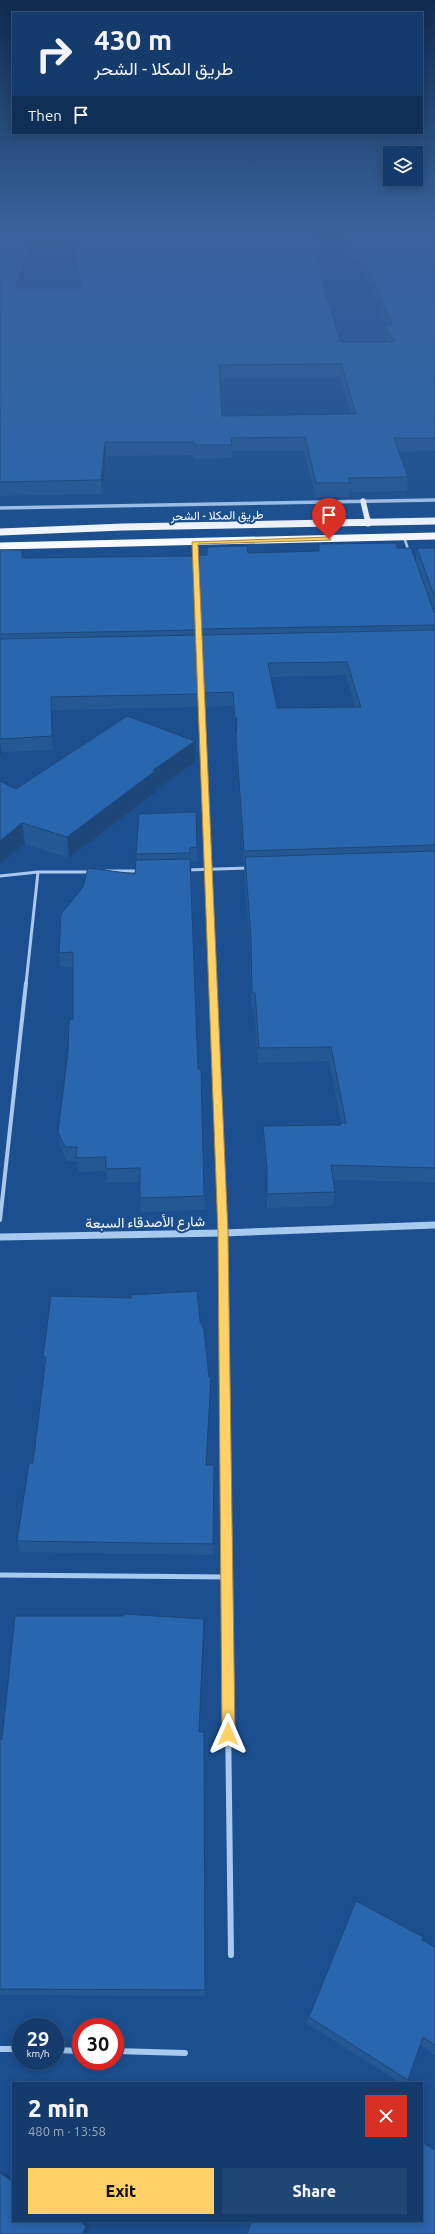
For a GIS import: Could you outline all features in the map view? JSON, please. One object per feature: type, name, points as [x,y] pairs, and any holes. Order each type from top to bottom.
[{"type":"highway","points":[[363,501],[368,523]]},
{"type":"highway","name":"طريق المكلا - الشحر","points":[[0,532],[123,527],[435,521]]},
{"type":"highway","points":[[123,527],[124,544]]},
{"type":"highway","name":"طريق المكلا - الشحر","points":[[0,546],[435,536]]},
{"type":"street","points":[[0,508],[435,500]]},
{"type":"street","points":[[404,537],[412,559]]},
{"type":"street","points":[[195,542],[223,1233],[231,1955]]},
{"type":"street","points":[[191,646],[207,646]]},
{"type":"street","points":[[178,870],[255,868]]},
{"type":"street","points":[[100,871],[147,871]]},
{"type":"street","points":[[0,1220],[38,872]]},
{"type":"street","points":[[0,876],[38,872],[92,872]]},
{"type":"street","name":"شارع الأصدقاء السبعة","points":[[0,1237],[223,1233],[435,1225]]},
{"type":"street","points":[[0,1576],[227,1577]]},
{"type":"street","points":[[0,2048],[12,2049]]},
{"type":"street","points":[[124,2051],[185,2053]]},
{"type":"building","points":[[0,334],[338,334],[340,342],[394,342],[390,334],[435,334],[435,438],[394,438],[408,477],[348,478],[350,483],[316,483],[305,437],[231,438],[232,445],[195,445],[194,442],[105,442],[101,480],[0,482]],"holes":[[[341,364],[356,414],[222,416],[219,365]]]},
{"type":"building","points":[[396,543],[397,548],[411,548],[435,612],[435,625],[201,629],[199,555],[207,555],[207,547],[247,546],[248,553],[319,551],[319,544]]},
{"type":"building","points":[[417,548],[435,548],[435,598]]},
{"type":"building","points":[[0,550],[22,550],[22,558],[193,556],[196,630],[0,634]]},
{"type":"building","points":[[435,630],[435,845],[244,851],[236,739],[237,718],[235,719],[233,692],[204,693],[202,635]],"holes":[[[347,662],[361,707],[277,708],[268,663]]]},
{"type":"building","points":[[196,635],[198,694],[51,697],[52,736],[0,739],[0,639]]},
{"type":"building","points":[[127,716],[195,741],[153,770],[155,771],[67,837],[22,823],[0,841],[0,781],[16,789]]},
{"type":"building","points":[[196,812],[197,847],[190,848],[190,853],[136,854],[139,814]]},
{"type":"building","points":[[435,851],[435,1168],[331,1165],[335,1192],[267,1194],[267,1168],[263,1126],[341,1125],[340,1123],[346,1123],[331,1047],[259,1048],[255,993],[252,993],[251,937],[245,857]]},
{"type":"building","points":[[190,859],[198,1069],[201,1069],[204,1196],[140,1198],[140,1168],[106,1169],[106,1157],[76,1158],[77,1147],[65,1147],[58,1132],[68,1052],[69,1020],[73,1019],[73,952],[59,953],[61,914],[83,887],[88,868],[135,874],[136,860]]},
{"type":"building","points":[[197,1291],[200,1321],[204,1330],[209,1377],[211,1377],[206,1465],[214,1465],[213,1544],[17,1541],[29,1463],[33,1463],[46,1357],[43,1357],[51,1296],[131,1298],[131,1295]]},
{"type":"building","points":[[123,1614],[204,1619],[199,1732],[204,1732],[205,1990],[0,1989],[0,1739],[2,1739],[15,1616],[123,1616]]},
{"type":"building","points":[[356,1901],[423,1937],[422,1940],[435,1947],[435,2045],[423,2037],[408,2080],[309,2017]]},
{"type":"building","points":[[423,2143],[435,2150],[435,2234],[247,2234],[252,2222],[423,2222]]},
{"type":"building","points":[[0,2173],[12,2181],[12,2222],[80,2222],[86,2226],[83,2234],[0,2234]]},
{"type":"route","points":[[228,1734],[223,1233],[195,542],[329,539]]}]
